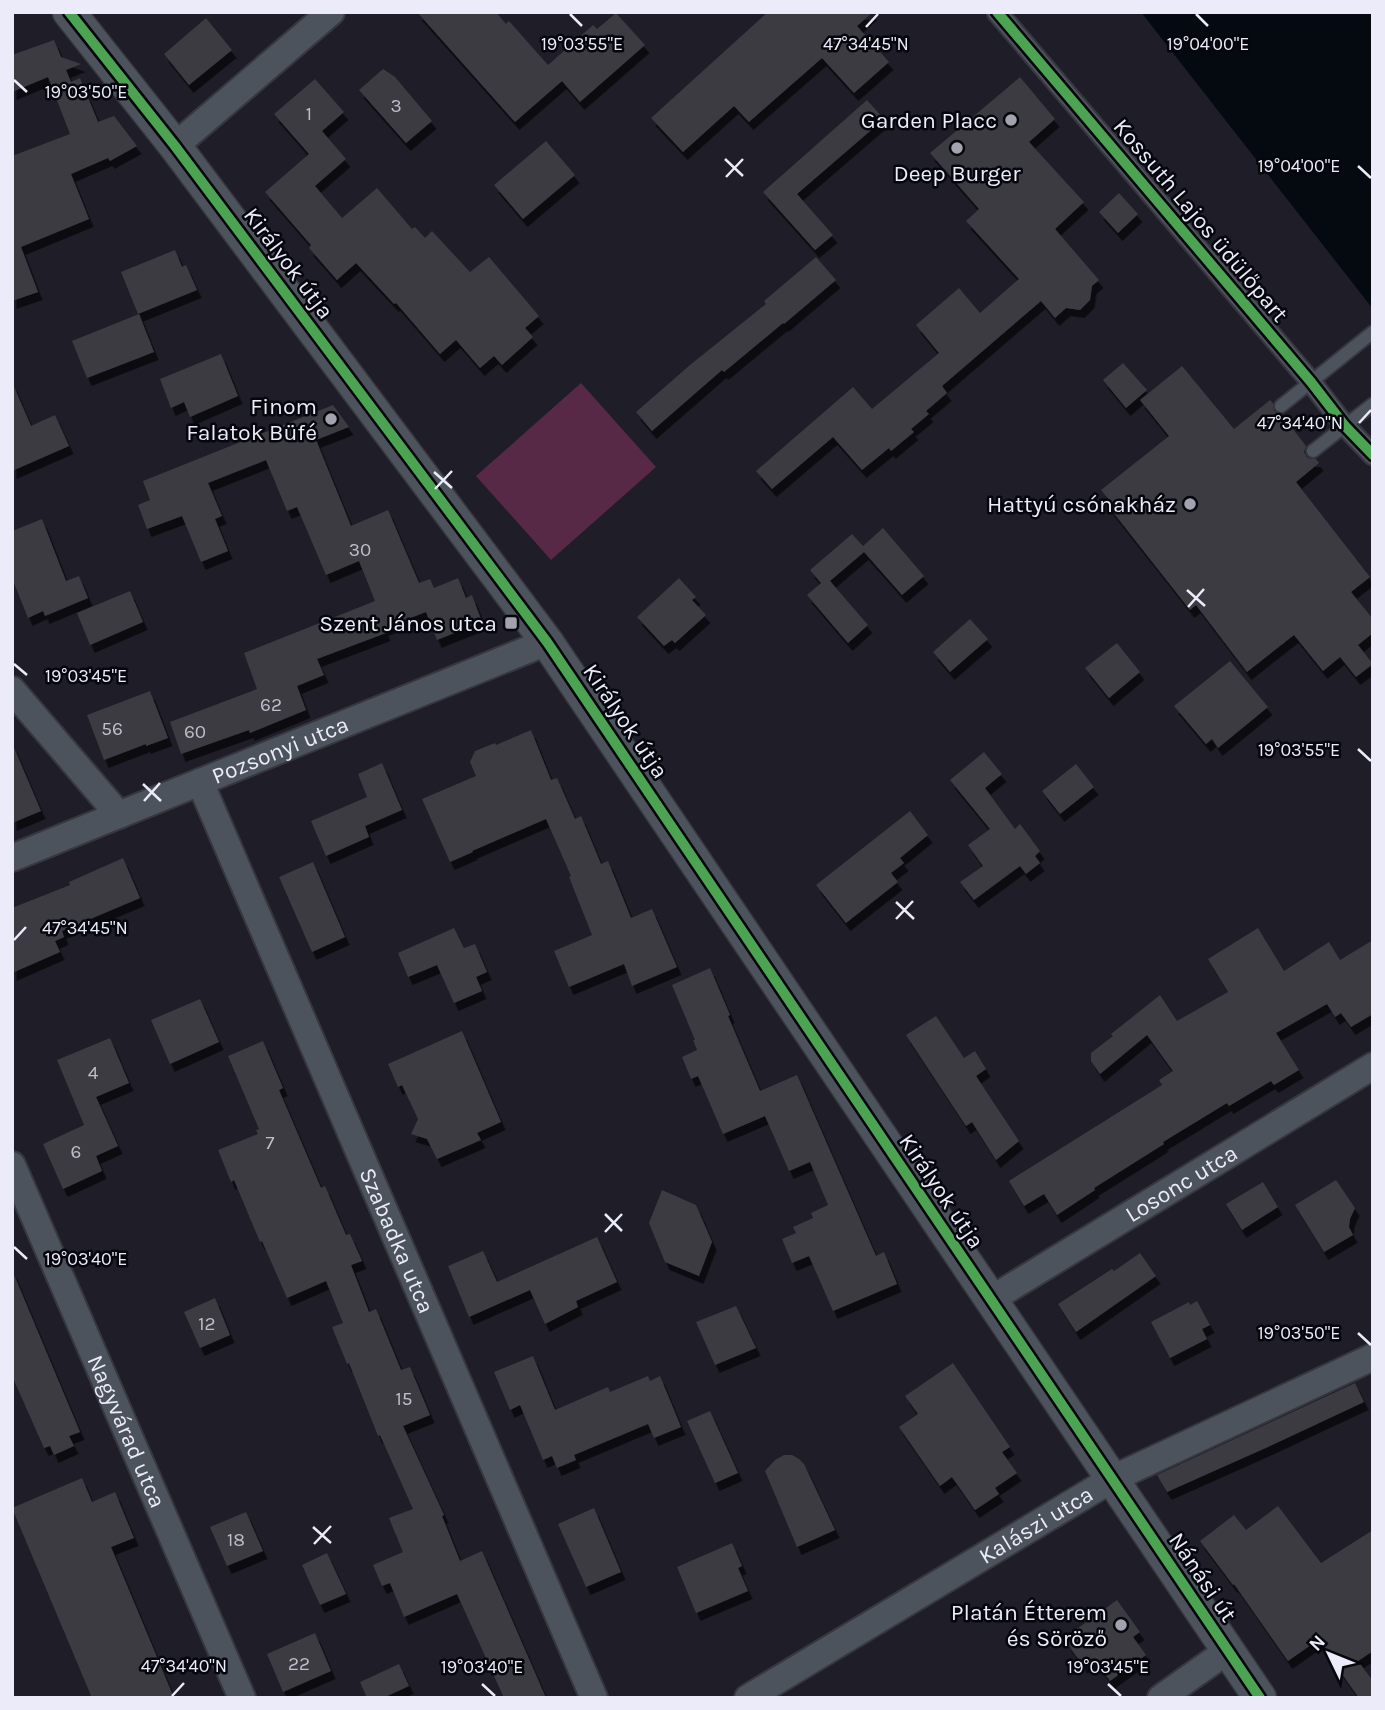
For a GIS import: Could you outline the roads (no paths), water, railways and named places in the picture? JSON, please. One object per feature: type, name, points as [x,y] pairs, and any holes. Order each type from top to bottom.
[{"type":"street","name":"Királyok útja","points":[[69,12],[175,146],[547,642],[1112,1479]]},
{"type":"street","points":[[175,146],[331,12]]},
{"type":"street","name":"Kossuth Lajos üdülőpart","points":[[997,12],[1311,382],[1345,426],[1373,455]]},
{"type":"street","name":"Pozsonyi utca","points":[[12,858],[547,642]]},
{"type":"street","points":[[12,690],[119,815]]},
{"type":"street","name":"Szabadka utca","points":[[200,782],[594,1698]]},
{"type":"street","name":"Losonc utca","points":[[990,1300],[1373,1066]]},
{"type":"street","name":"Nagyvárad utca","points":[[12,1165],[242,1698]]},
{"type":"street","name":"Kalászi utca","points":[[748,1698],[1112,1479],[1373,1357]]},
{"type":"street","name":"Nánási út","points":[[1112,1479],[1260,1698]]},
{"type":"street","points":[[1161,1698],[1227,1651]]},
{"type":"lane","points":[[1281,406],[1373,332]]},
{"type":"lane","points":[[1313,451],[1373,404]]},
{"type":"place","name":"Garden Placc","points":[[1011,120]]},
{"type":"place","name":"Deep Burger","points":[[957,148]]},
{"type":"place","name":"Finom Falatok Büfé","points":[[331,419]]},
{"type":"place","name":"Hattyú csónakház","points":[[1190,504]]},
{"type":"place","name":"Szent János utca","points":[[511,623]]},
{"type":"place","name":"Platán Étterem és Söröző","points":[[1121,1625]]}]
